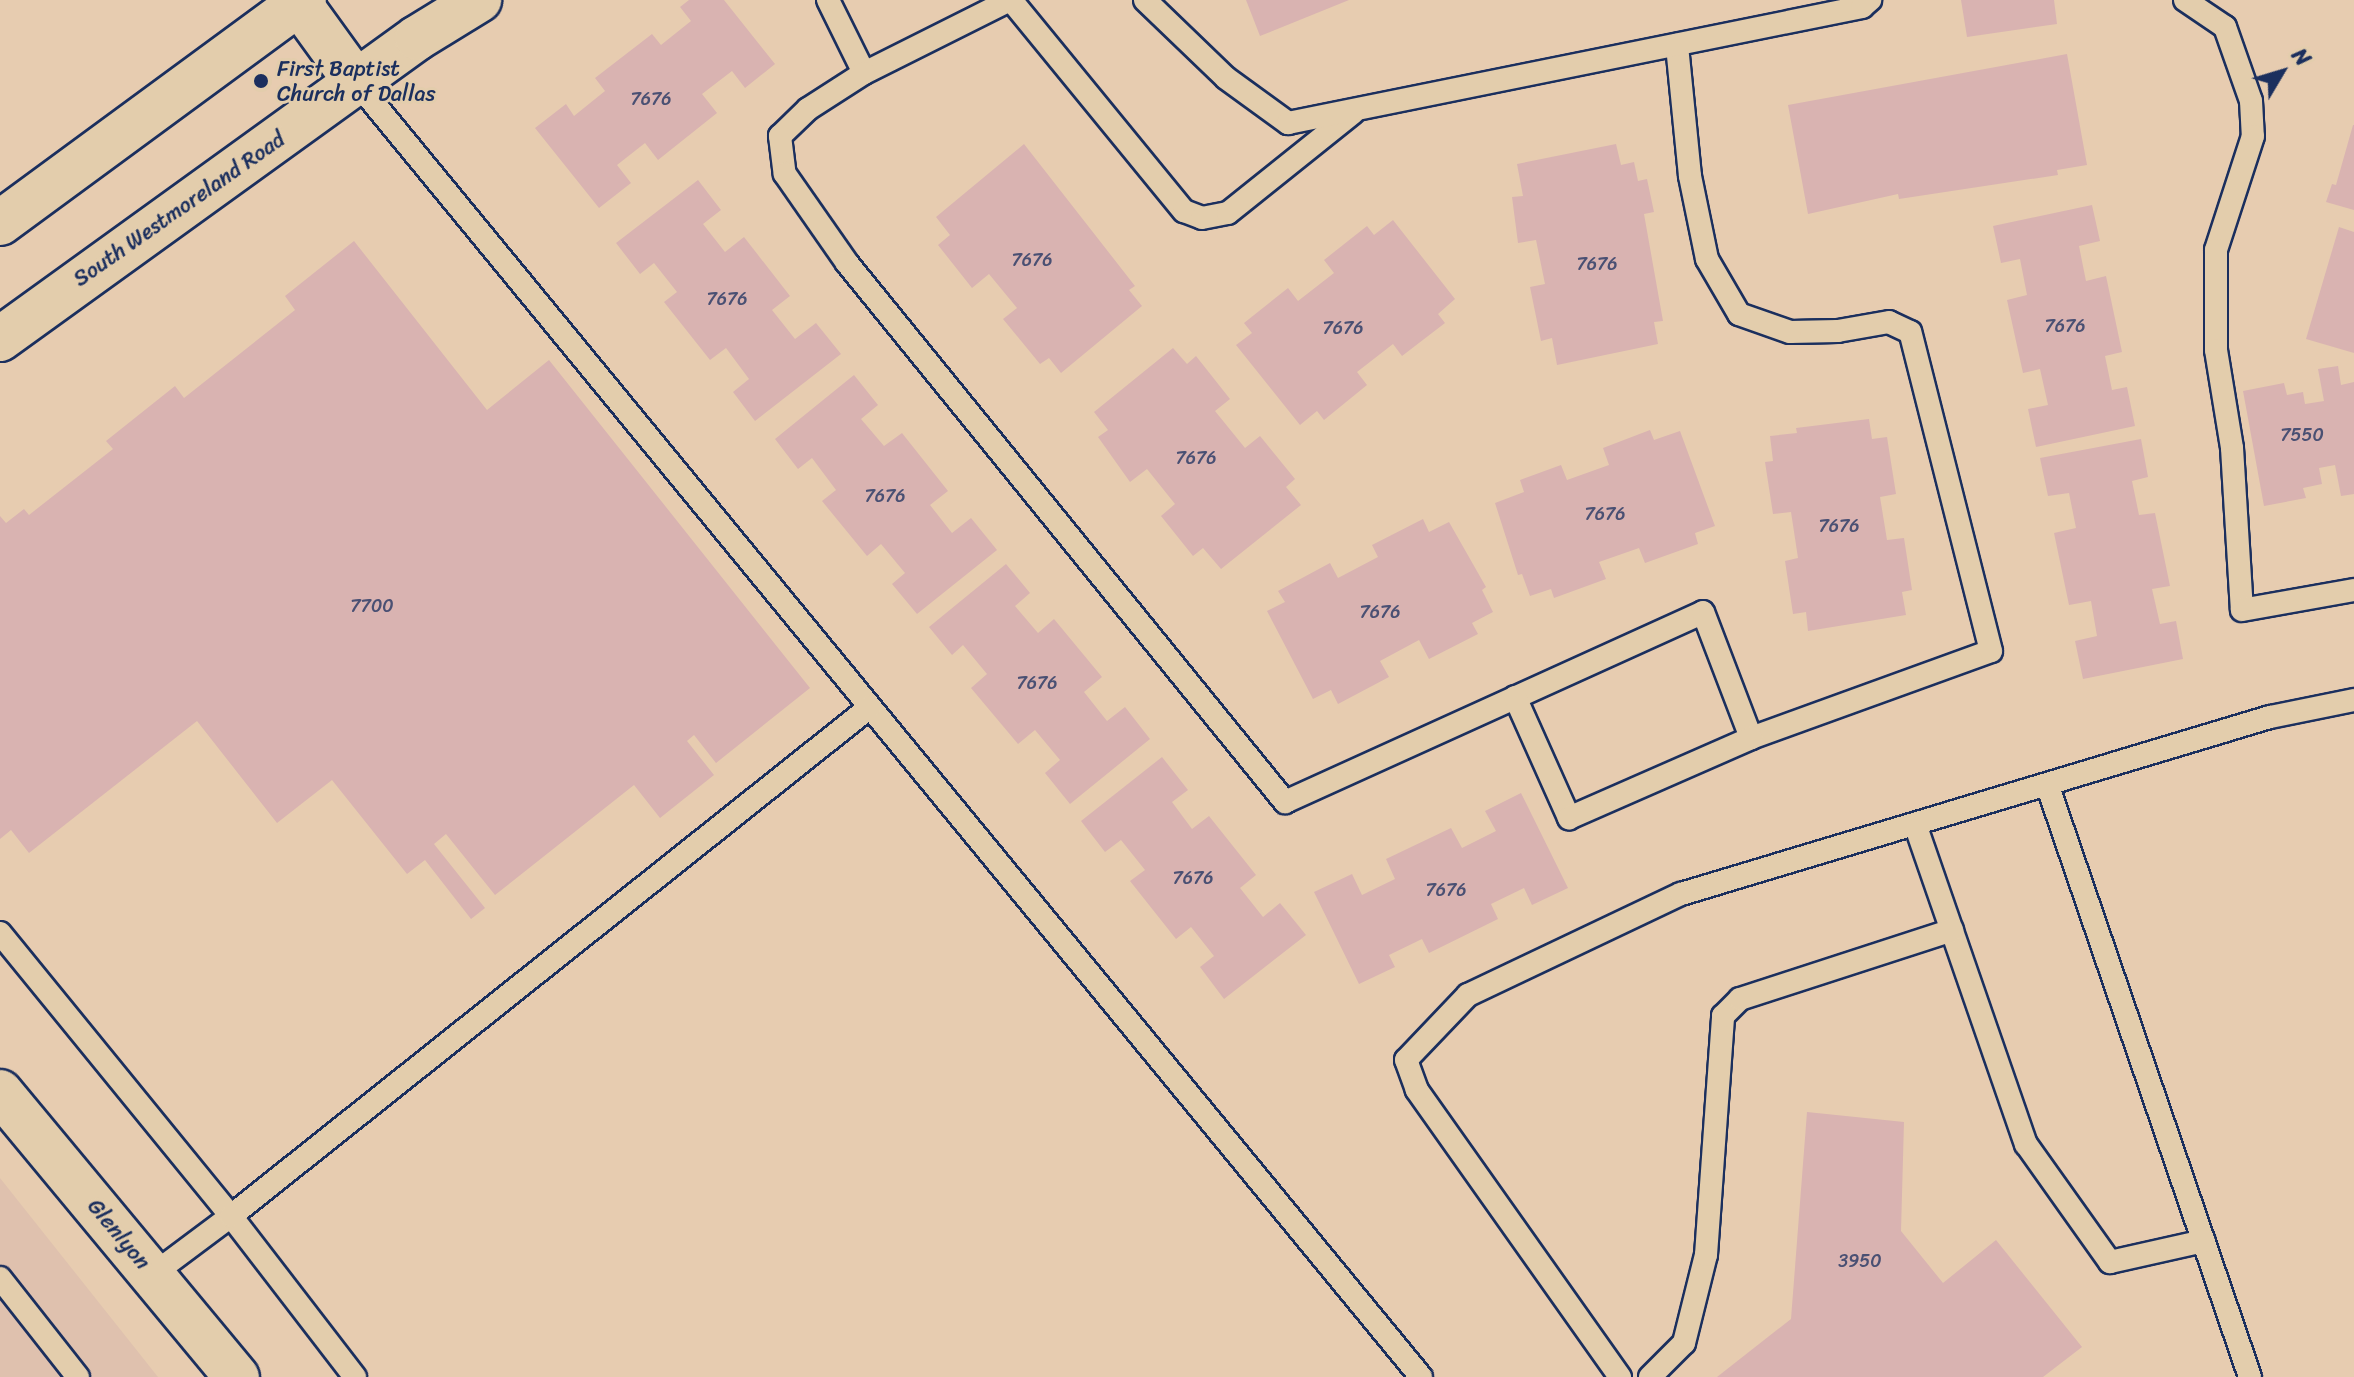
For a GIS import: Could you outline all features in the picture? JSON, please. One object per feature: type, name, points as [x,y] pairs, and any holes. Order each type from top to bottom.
[{"type":"street","name":"South Westmoreland Road","points":[[0,339],[417,38],[479,0]]},
{"type":"street","points":[[0,223],[302,2],[357,83]]},
{"type":"street","name":"Glenlyon","points":[[0,1092],[237,1377]]},
{"type":"lane","points":[[828,0],[864,73]]},
{"type":"lane","points":[[1359,109],[1228,213],[1202,218],[1184,211],[1011,0],[864,73],[808,109],[780,136],[785,174],[847,263],[1285,802],[1703,612],[1751,738]]},
{"type":"lane","points":[[1145,0],[1226,78],[1288,123],[1862,7],[1870,0]]},
{"type":"lane","points":[[2185,0],[2225,27],[2251,101],[2253,136],[2216,250],[2216,350],[2232,448],[2242,610],[2354,590]]},
{"type":"lane","points":[[1515,697],[1569,818],[1751,738],[1991,651],[1910,332],[1889,322],[1838,331],[1790,332],[1739,314],[1707,259],[1690,176],[1677,45]]},
{"type":"lane","points":[[357,83],[1421,1377]]},
{"type":"lane","points":[[1620,1377],[1417,1090],[1406,1060],[1468,995],[1681,894],[2270,717],[2354,700]]},
{"type":"lane","points":[[152,1275],[231,1216],[870,707]]},
{"type":"lane","points":[[2047,784],[2250,1377]]},
{"type":"lane","points":[[1915,824],[2026,1144],[2110,1262],[2204,1241]]},
{"type":"lane","points":[[1650,1377],[1684,1343],[1706,1255],[1723,1016],[1740,999],[1952,930]]},
{"type":"lane","points":[[0,933],[231,1216],[355,1377]]},
{"type":"lane","points":[[3,1288],[78,1377]]},
{"type":"shaded area","points":[[0,1178],[158,1377],[0,1377]]},
{"type":"building","points":[[689,0],[724,0],[775,64],[745,88],[732,71],[702,94],[717,113],[658,160],[645,143],[617,165],[631,183],[599,208],[535,128],[566,104],[574,116],[605,91],[595,78],[652,34],[661,45],[691,21],[680,7]]},
{"type":"building","points":[[1246,0],[1349,0],[1260,36]]},
{"type":"building","points":[[1961,0],[2054,0],[2057,24],[1967,37]]},
{"type":"building","points":[[2067,54],[2087,165],[2057,170],[2058,175],[1899,199],[1898,194],[1808,214],[1788,105]]},
{"type":"building","points":[[2353,125],[2354,210],[2326,202],[2332,184],[2336,185]]},
{"type":"building","points":[[1024,144],[1135,286],[1129,290],[1142,306],[1061,373],[1049,358],[1040,364],[1003,319],[1017,308],[989,274],[972,288],[938,245],[950,235],[936,217]]},
{"type":"building","points":[[1616,144],[1621,165],[1634,162],[1638,181],[1647,179],[1654,212],[1644,214],[1663,321],[1654,322],[1658,344],[1557,365],[1552,338],[1541,341],[1530,287],[1545,284],[1536,240],[1518,243],[1512,197],[1523,196],[1517,164]]},
{"type":"building","points":[[698,180],[721,210],[703,224],[725,252],[744,237],[790,296],[772,310],[795,339],[816,323],[841,354],[755,421],[733,392],[749,379],[726,348],[710,360],[664,302],[677,292],[654,263],[640,274],[616,243]]},
{"type":"building","points":[[2092,205],[2100,241],[2079,246],[2086,281],[2106,276],[2122,352],[2105,356],[2112,390],[2127,387],[2135,426],[2036,447],[2028,409],[2048,405],[2040,369],[2023,373],[2007,300],[2027,295],[2020,259],[2001,263],[1993,226]]},
{"type":"building","points":[[1393,220],[1455,299],[1438,314],[1445,323],[1402,356],[1393,344],[1357,372],[1367,385],[1324,420],[1317,411],[1300,425],[1236,345],[1252,333],[1244,323],[1288,288],[1298,301],[1334,273],[1324,260],[1367,226],[1374,235]]},
{"type":"building","points":[[2339,227],[2354,232],[2354,353],[2306,339]]},
{"type":"building","points":[[354,241],[487,410],[549,360],[810,688],[716,763],[694,735],[687,741],[714,775],[660,818],[634,785],[495,895],[446,834],[434,844],[485,908],[471,919],[425,860],[407,874],[332,780],[277,823],[197,721],[29,853],[11,830],[0,839],[0,516],[6,523],[24,509],[29,515],[113,449],[106,441],[175,386],[184,398],[295,310],[285,296]]},
{"type":"building","points":[[1173,348],[1187,364],[1196,356],[1230,399],[1215,411],[1245,448],[1260,436],[1295,479],[1286,487],[1301,505],[1221,569],[1203,548],[1193,556],[1161,516],[1175,504],[1147,469],[1130,482],[1098,437],[1108,430],[1094,412]]},
{"type":"building","points":[[2338,366],[2341,385],[2354,382],[2354,494],[2341,496],[2335,465],[2319,468],[2322,484],[2303,488],[2306,498],[2264,506],[2243,391],[2284,383],[2287,395],[2303,392],[2305,404],[2324,401],[2318,369]]},
{"type":"building","points":[[854,375],[878,405],[861,419],[884,446],[902,433],[948,491],[930,505],[952,533],[971,518],[997,550],[917,614],[892,584],[905,573],[881,544],[867,556],[822,501],[836,490],[812,458],[798,469],[775,439]]},
{"type":"building","points":[[1869,419],[1872,439],[1887,437],[1896,494],[1880,497],[1887,540],[1904,538],[1912,590],[1902,592],[1906,615],[1808,631],[1806,612],[1793,614],[1785,561],[1798,558],[1791,512],[1773,514],[1765,462],[1773,461],[1770,436],[1797,433],[1796,428]]},
{"type":"building","points":[[1650,430],[1654,440],[1680,431],[1715,526],[1695,533],[1698,544],[1645,563],[1639,548],[1599,562],[1606,579],[1554,598],[1551,589],[1530,596],[1522,574],[1518,575],[1495,503],[1524,492],[1520,480],[1561,465],[1567,480],[1609,465],[1603,448]]},
{"type":"building","points":[[2141,439],[2148,477],[2132,481],[2139,515],[2155,513],[2170,586],[2152,589],[2160,624],[2176,621],[2183,659],[2083,679],[2075,641],[2097,636],[2091,601],[2069,605],[2054,533],[2076,528],[2069,493],[2048,496],[2040,458]]},
{"type":"building","points":[[1423,519],[1429,532],[1449,522],[1486,587],[1482,590],[1493,612],[1472,623],[1478,634],[1429,659],[1419,640],[1380,661],[1389,677],[1338,704],[1331,690],[1313,699],[1267,611],[1285,602],[1278,591],[1330,563],[1338,578],[1378,557],[1372,545]]},
{"type":"building","points":[[1006,564],[1030,593],[1015,606],[1038,633],[1054,619],[1102,677],[1084,692],[1107,721],[1125,707],[1150,739],[1070,804],[1045,773],[1060,760],[1035,730],[1018,744],[971,688],[987,674],[963,645],[952,655],[929,627]]},
{"type":"building","points":[[1162,757],[1188,790],[1172,802],[1192,829],[1209,816],[1256,875],[1240,888],[1263,917],[1280,903],[1306,935],[1224,999],[1200,967],[1214,956],[1191,927],[1176,939],[1130,881],[1145,870],[1121,840],[1105,852],[1081,821]]},
{"type":"building","points":[[1521,793],[1568,888],[1532,905],[1524,888],[1491,904],[1498,919],[1429,953],[1422,939],[1389,955],[1395,967],[1359,984],[1314,892],[1352,874],[1362,895],[1395,879],[1386,859],[1451,828],[1462,848],[1496,831],[1485,811]]},
{"type":"building","points":[[1807,1112],[1904,1122],[1901,1231],[1943,1283],[1996,1240],[2082,1347],[2043,1377],[1717,1377],[1791,1319]]},
{"type":"place","name":"First Baptist Church of Dallas","points":[[261,81]]}]
